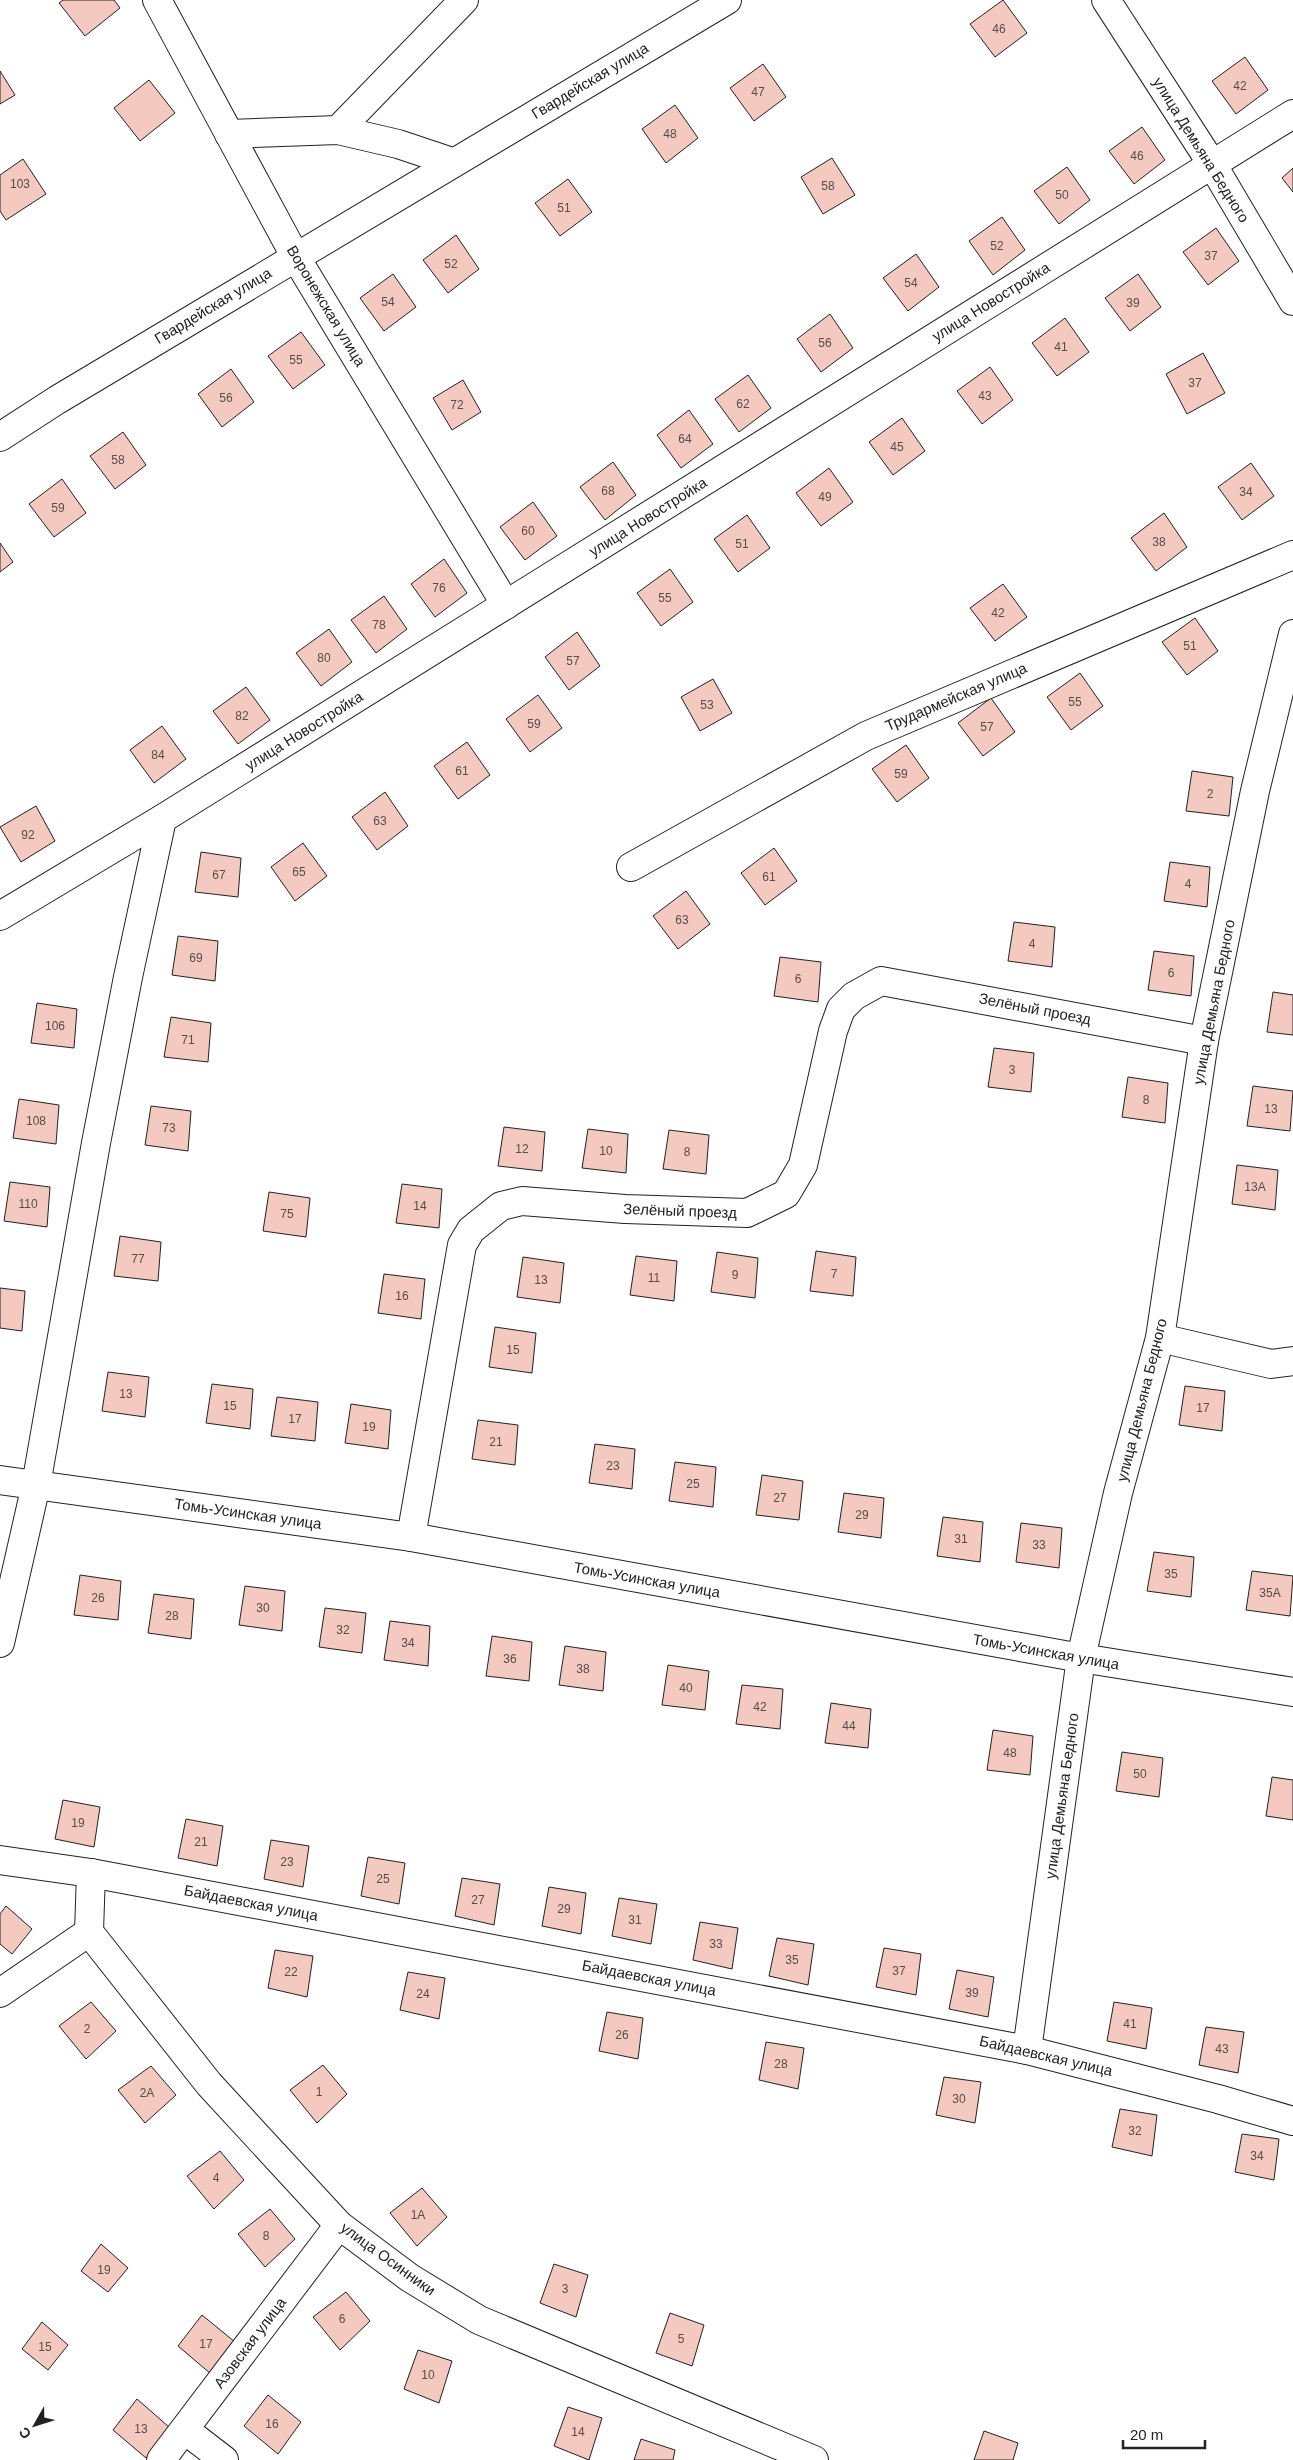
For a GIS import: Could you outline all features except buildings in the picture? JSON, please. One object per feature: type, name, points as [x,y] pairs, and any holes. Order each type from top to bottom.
[{"type":"street","name":"Воронежская улица","points":[[157,0],[296,256],[506,605]]},
{"type":"street","points":[[338,130],[464,0]]},
{"type":"street","name":"Гвардейская улица","points":[[0,437],[57,400],[452,162],[727,0]]},
{"type":"street","name":"улица Демьяна Бедного","points":[[1106,0],[1212,164],[1293,301]]},
{"type":"street","name":"улица Новостройка","points":[[0,916],[162,819],[1293,114]]},
{"type":"street","points":[[229,134],[338,130],[398,144],[452,162]]},
{"type":"street","name":"Трудармейская улица","points":[[631,867],[866,736],[1293,554]]},
{"type":"street","name":"улица Демьяна Бедного","points":[[1027,2050],[1081,1658],[1118,1493],[1160,1338],[1204,1041],[1256,792],[1293,634]]},
{"type":"street","points":[[0,1643],[36,1485],[96,1144],[128,976],[162,819]]},
{"type":"street","name":"Зелёный проезд","points":[[411,1537],[462,1245],[471,1230],[501,1206],[522,1201],[634,1210],[747,1213],[786,1194],[803,1165],[833,1031],[841,1010],[854,996],[881,981],[1204,1041]]},
{"type":"street","points":[[1160,1338],[1271,1364],[1293,1361]]},
{"type":"street","name":"Томь-Усинская улица","points":[[0,1480],[411,1537],[1081,1658],[1293,1692]]},
{"type":"street","name":"Байдаевская улица","points":[[0,1860],[91,1873],[1027,2050],[1218,2099],[1293,2122]]},
{"type":"street","points":[[0,1993],[89,1932],[91,1873]]},
{"type":"street","name":"улица Осинники","points":[[89,1932],[209,2084],[339,2225],[410,2278],[479,2320],[814,2460]]},
{"type":"street","name":"Азовская улица","points":[[162,2460],[339,2225]]},
{"type":"street","points":[[185,2430],[224,2460]]}]
